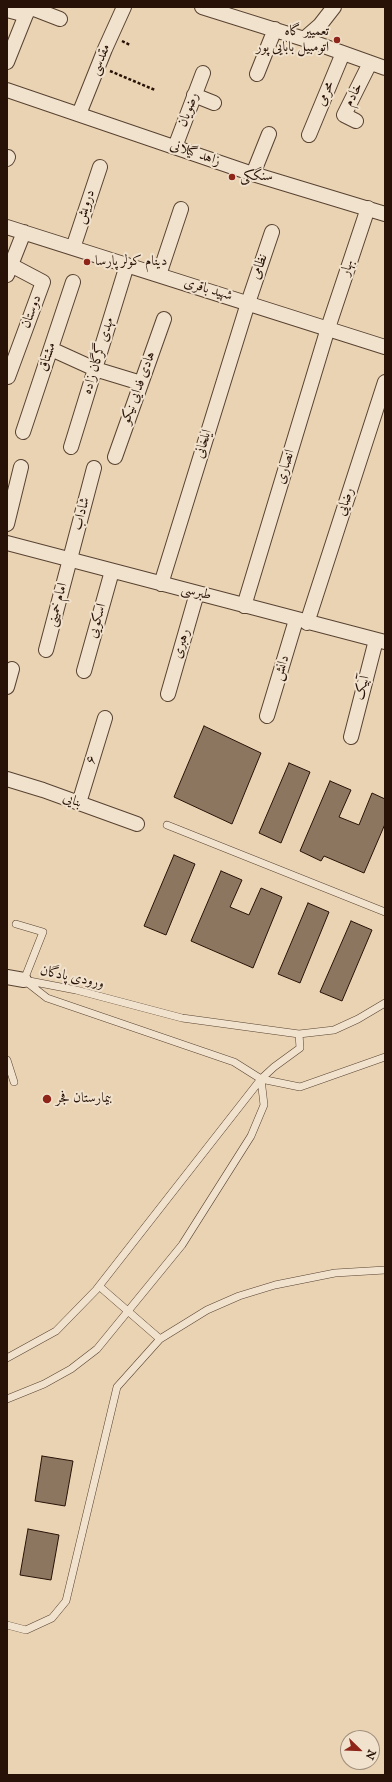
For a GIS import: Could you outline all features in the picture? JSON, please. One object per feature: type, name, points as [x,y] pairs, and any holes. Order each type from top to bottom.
[{"type":"street","name":"مقدسی","points":[[79,114],[124,7]]},
{"type":"street","points":[[202,7],[241,13],[274,29],[304,38],[385,68]]},
{"type":"street","points":[[304,38],[320,25],[334,7]]},
{"type":"street","points":[[7,10],[28,10],[60,19]]},
{"type":"street","points":[[7,62],[28,10]]},
{"type":"street","points":[[257,74],[274,29]]},
{"type":"street","name":"محرمی","points":[[309,135],[343,53]]},
{"type":"street","name":"خادم","points":[[356,121],[344,115],[370,63]]},
{"type":"street","name":"رضویان","points":[[175,147],[203,72]]},
{"type":"street","name":"زاهد گیلانی","points":[[7,90],[253,174],[385,214]]},
{"type":"street","points":[[194,95],[214,103]]},
{"type":"street","points":[[253,174],[269,134]]},
{"type":"street","name":"درویش","points":[[73,248],[100,167]]},
{"type":"street","name":"بهار","points":[[328,328],[368,208]]},
{"type":"street","points":[[159,275],[181,209]]},
{"type":"street","name":"شهید باقری","points":[[7,227],[385,347]]},
{"type":"street","name":"دوستان","points":[[8,376],[43,282],[8,268],[24,232]]},
{"type":"street","name":"نظامی","points":[[248,303],[272,232]]},
{"type":"street","name":"مهدی گرگان زاده","points":[[71,447],[127,265]]},
{"type":"street","name":"مشتاق","points":[[23,432],[73,282]]},
{"type":"street","name":"ایلخانی","points":[[161,584],[248,303]]},
{"type":"street","name":"هادی فدایی نیکو","points":[[115,456],[164,319]]},
{"type":"street","name":"انصاری","points":[[244,606],[328,328]]},
{"type":"street","points":[[51,349],[95,369],[141,383]]},
{"type":"street","name":"رضایی","points":[[302,621],[385,382]]},
{"type":"street","points":[[7,524],[21,467]]},
{"type":"street","name":"شاداب","points":[[69,560],[94,468]]},
{"type":"street","name":"طبرسی","points":[[7,543],[380,641]]},
{"type":"street","name":"امام خمینی","points":[[46,650],[69,560]]},
{"type":"street","name":"اسکویی","points":[[84,671],[112,571]]},
{"type":"street","name":"رهبری","points":[[168,694],[196,593]]},
{"type":"street","name":"دانش","points":[[267,716],[302,621]]},
{"type":"street","name":"آبیک","points":[[351,737],[380,641]]},
{"type":"street","points":[[7,687],[12,669]]},
{"type":"street","name":"۶","points":[[79,803],[105,718]]},
{"type":"street","name":"بنایی","points":[[7,779],[137,824]]},
{"type":"street","points":[[7,977],[24,980]]},
{"type":"lane","points":[[168,825],[385,912]]},
{"type":"lane","points":[[16,924],[43,932],[24,980]]},
{"type":"lane","name":"ورودی پادگان","points":[[24,980],[76,990],[182,1018],[299,1034],[334,1030],[358,1019],[385,1003]]},
{"type":"lane","name":"ورودی پادگان","points":[[24,980],[47,998],[234,1062],[261,1079]]},
{"type":"lane","points":[[7,1358],[56,1331],[100,1286],[261,1079],[274,1067],[300,1048],[299,1034]]},
{"type":"lane","points":[[261,1079],[300,1087],[385,1057]]},
{"type":"lane","points":[[7,1060],[14,1082]]},
{"type":"lane","points":[[7,1399],[44,1384],[71,1370],[97,1349],[182,1245],[252,1136],[264,1105],[261,1079]]},
{"type":"lane","points":[[7,1625],[26,1630],[52,1618],[66,1601],[117,1387],[160,1339],[207,1310],[239,1296],[275,1285],[335,1273],[385,1270]]},
{"type":"lane","points":[[100,1286],[160,1339]]},
{"type":"path","points":[[98,66],[155,90]]},
{"type":"building","points":[[204,726],[261,753],[232,824],[174,797]]},
{"type":"building","points":[[289,763],[310,772],[281,843],[259,833]]},
{"type":"building","points":[[330,781],[351,790],[339,817],[359,825],[372,793],[385,799],[385,824],[364,873],[324,856],[321,861],[300,851]]},
{"type":"building","points":[[174,855],[195,864],[166,935],[144,926]]},
{"type":"building","points":[[221,871],[242,880],[230,907],[249,915],[261,888],[282,897],[253,968],[191,941]]},
{"type":"building","points":[[308,903],[329,912],[300,983],[278,974]]},
{"type":"building","points":[[351,921],[372,930],[342,1001],[320,992]]},
{"type":"building","points":[[42,1456],[73,1461],[65,1506],[35,1501]]},
{"type":"building","points":[[28,1529],[59,1535],[51,1580],[20,1575]]},
{"type":"place","name":"تعمییر گاه اتومبیل بابایی پور","points":[[337,40]]},
{"type":"place","name":"سنگکی","points":[[232,177]]},
{"type":"place","name":"دینام کولر پارسا","points":[[87,262]]},
{"type":"place","name":"بیمارستان فجر","points":[[47,1099]]}]
